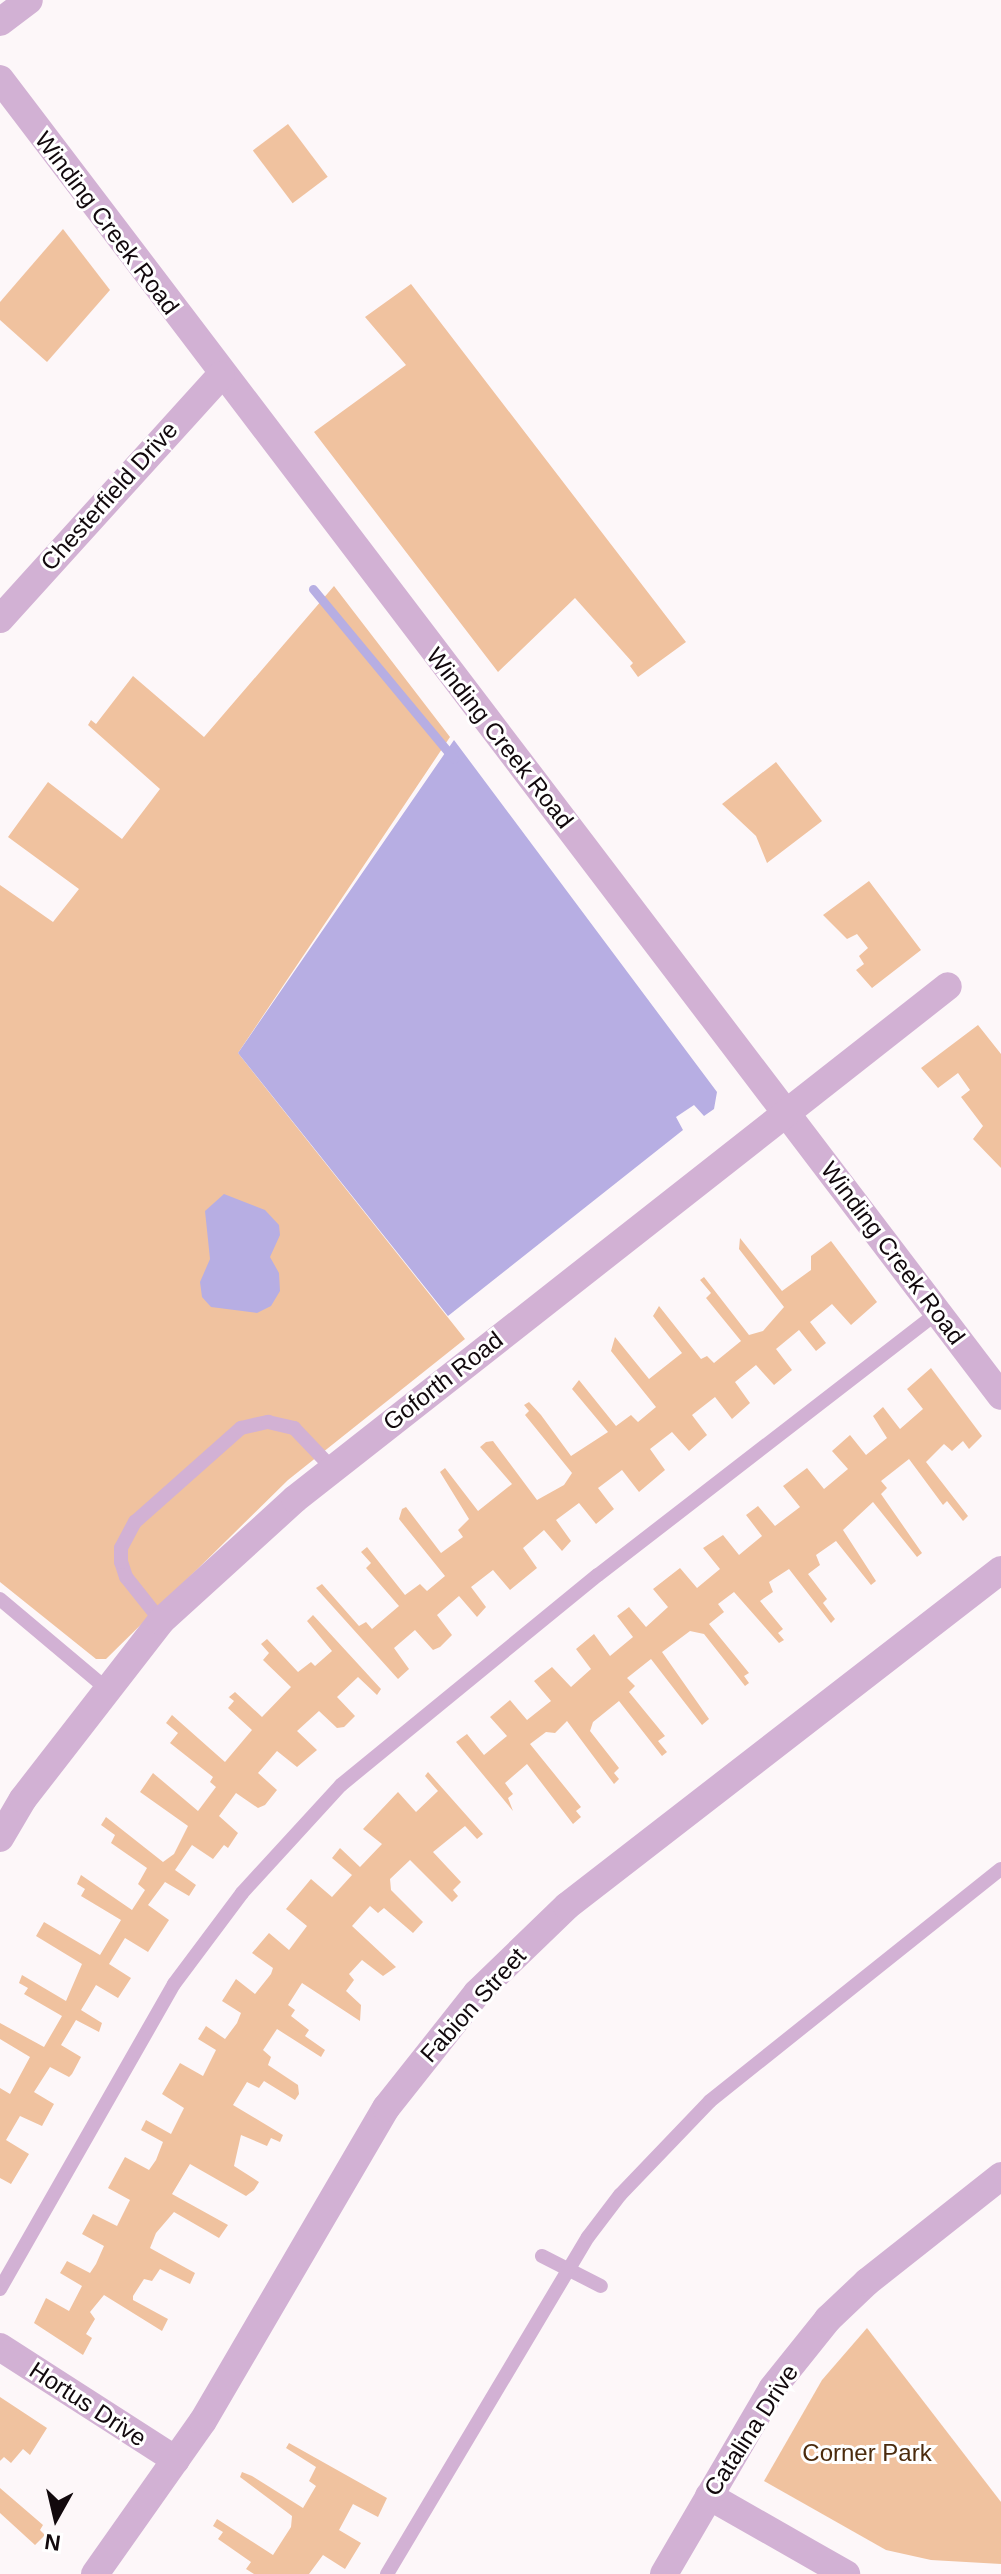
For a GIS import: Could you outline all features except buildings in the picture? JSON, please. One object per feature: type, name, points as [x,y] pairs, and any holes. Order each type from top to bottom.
[{"type":"street","points":[[0,22],[29,0]]},
{"type":"street","name":"Winding Creek Road","points":[[0,79],[221,375],[1001,1396]]},
{"type":"street","name":"Chesterfield Drive","points":[[0,619],[86,518],[221,375]]},
{"type":"street","name":"Goforth Road","points":[[0,1838],[107,1689],[161,1621],[333,1469],[948,986]]},
{"type":"street","name":"Fabion Street","points":[[95,2574],[176,2460],[358,2151],[477,1993],[567,1906],[1001,1570]]},
{"type":"street","name":"Catalina Drive","points":[[664,2574],[772,2389],[828,2319],[867,2282],[1001,2176]]},
{"type":"street","name":"Hortus Drive","points":[[0,2347],[176,2460]]},
{"type":"street","points":[[709,2496],[846,2574]]},
{"type":"lane","points":[[0,2289],[174,1984],[242,1893],[341,1785],[598,1575],[937,1313]]},
{"type":"lane","points":[[161,1621],[126,1577],[121,1548],[147,1512],[241,1428],[268,1422],[294,1428],[333,1469]]},
{"type":"lane","points":[[0,1599],[107,1689]]},
{"type":"lane","points":[[387,2574],[569,2271],[620,2195],[682,2127],[1001,1869]]},
{"type":"lane","points":[[542,2256],[601,2286]]},
{"type":"green space","points":[[288,124],[328,177],[293,203],[253,150]]},
{"type":"green space","points":[[63,229],[110,290],[47,362],[0,320],[0,302]]},
{"type":"green space","points":[[411,284],[686,642],[638,677],[630,666],[633,663],[575,598],[498,672],[314,432],[406,365],[365,317]]},
{"type":"green space","points":[[334,586],[450,737],[238,1053],[465,1339],[288,1480],[106,1659],[96,1659],[0,1582],[0,885],[53,922],[79,889],[8,837],[48,782],[122,839],[160,789],[88,725],[91,720],[96,724],[133,676],[204,737]]},
{"type":"green space","points":[[776,762],[822,821],[767,863],[756,836],[722,804]]},
{"type":"green space","points":[[869,881],[921,950],[872,988],[856,970],[864,964],[859,956],[868,948],[857,934],[847,939],[823,915]]},
{"type":"green space","points":[[978,1025],[1001,1054],[1001,1168],[973,1139],[983,1126],[961,1097],[970,1090],[958,1073],[938,1088],[921,1068]]},
{"type":"green space","points":[[740,1238],[782,1291],[811,1270],[811,1256],[831,1241],[877,1302],[851,1325],[832,1304],[810,1322],[826,1343],[816,1351],[799,1330],[776,1349],[792,1370],[774,1385],[756,1365],[735,1382],[750,1403],[732,1419],[715,1397],[692,1415],[707,1435],[689,1451],[672,1432],[650,1449],[665,1470],[639,1492],[622,1470],[598,1488],[614,1509],[596,1524],[579,1503],[556,1520],[571,1541],[562,1551],[544,1530],[523,1548],[537,1568],[510,1590],[493,1570],[471,1587],[486,1607],[477,1617],[459,1596],[437,1615],[452,1635],[440,1647],[433,1650],[415,1630],[394,1648],[409,1669],[398,1679],[316,1588],[322,1584],[359,1626],[366,1622],[372,1629],[399,1606],[366,1568],[371,1563],[361,1552],[367,1547],[405,1595],[420,1584],[427,1591],[445,1576],[399,1519],[402,1509],[406,1507],[441,1553],[463,1537],[458,1530],[469,1519],[440,1472],[445,1468],[478,1511],[512,1484],[480,1447],[486,1442],[493,1441],[537,1500],[564,1485],[572,1473],[525,1415],[529,1411],[524,1405],[529,1402],[541,1415],[571,1456],[608,1432],[572,1389],[579,1380],[616,1426],[631,1415],[638,1422],[656,1407],[611,1351],[615,1337],[649,1379],[682,1353],[653,1316],[659,1306],[701,1359],[707,1356],[714,1363],[741,1341],[706,1298],[711,1293],[700,1280],[704,1277],[749,1335],[763,1331],[784,1307],[739,1249]]},
{"type":"green space","points":[[931,1368],[982,1436],[969,1449],[963,1441],[952,1451],[944,1444],[926,1462],[968,1516],[963,1521],[947,1501],[943,1505],[909,1459],[881,1481],[887,1488],[881,1494],[922,1553],[917,1557],[873,1502],[843,1530],[876,1581],[871,1585],[836,1541],[816,1555],[820,1565],[808,1574],[827,1599],[823,1603],[835,1619],[831,1623],[789,1569],[769,1582],[773,1592],[760,1601],[783,1629],[778,1633],[784,1640],[779,1643],[734,1592],[718,1604],[724,1612],[709,1624],[749,1673],[744,1676],[749,1683],[745,1686],[704,1634],[690,1631],[662,1652],[709,1719],[702,1725],[651,1659],[627,1678],[635,1686],[629,1692],[665,1736],[658,1741],[667,1752],[662,1756],[619,1701],[593,1722],[590,1731],[619,1768],[614,1773],[619,1779],[614,1784],[567,1721],[555,1733],[546,1732],[530,1744],[581,1807],[576,1811],[581,1817],[573,1824],[527,1764],[505,1783],[513,1794],[508,1798],[513,1811],[456,1742],[467,1734],[484,1755],[507,1736],[490,1717],[510,1700],[527,1720],[551,1701],[534,1681],[552,1667],[571,1687],[591,1669],[576,1649],[594,1634],[610,1656],[633,1637],[617,1616],[629,1607],[646,1627],[668,1607],[653,1589],[680,1568],[697,1588],[720,1569],[703,1548],[723,1535],[739,1555],[762,1536],[746,1515],[758,1506],[775,1526],[800,1507],[783,1486],[807,1468],[824,1489],[848,1469],[832,1451],[850,1435],[866,1455],[887,1438],[873,1416],[883,1407],[900,1429],[923,1409],[907,1389]]},
{"type":"green space","points":[[313,1615],[381,1689],[377,1695],[358,1677],[337,1697],[355,1716],[344,1727],[337,1728],[319,1711],[297,1731],[317,1750],[297,1767],[277,1751],[258,1773],[277,1790],[265,1805],[258,1808],[236,1793],[219,1816],[238,1833],[228,1848],[224,1845],[213,1859],[192,1845],[175,1870],[196,1885],[189,1896],[165,1882],[148,1905],[169,1920],[148,1952],[125,1938],[109,1964],[131,1978],[118,1998],[96,1985],[81,2010],[102,2023],[99,2032],[76,2020],[61,2045],[81,2057],[72,2074],[69,2077],[50,2067],[34,2092],[54,2104],[42,2126],[20,2116],[6,2140],[29,2154],[11,2184],[0,2178],[0,2088],[10,2094],[30,2057],[0,2039],[0,2023],[44,2047],[62,2016],[24,1994],[28,1988],[19,1983],[22,1975],[66,2001],[82,1964],[36,1936],[44,1922],[100,1955],[121,1920],[81,1896],[85,1889],[77,1884],[81,1875],[132,1910],[145,1890],[138,1884],[147,1868],[111,1843],[115,1835],[101,1825],[106,1817],[163,1862],[174,1854],[188,1826],[140,1792],[153,1773],[198,1811],[216,1787],[210,1782],[213,1777],[170,1743],[178,1733],[166,1723],[172,1715],[225,1762],[252,1730],[228,1708],[234,1701],[229,1697],[235,1692],[262,1717],[291,1687],[263,1660],[269,1653],[261,1644],[267,1639],[298,1672],[311,1662],[315,1666],[332,1651],[307,1621]]},
{"type":"green space","points":[[428,1772],[483,1834],[477,1839],[465,1826],[433,1852],[461,1882],[453,1890],[458,1896],[452,1902],[410,1860],[390,1879],[391,1890],[423,1922],[413,1933],[384,1908],[378,1913],[370,1906],[352,1926],[396,1967],[383,1976],[362,1960],[349,1974],[354,1980],[346,1991],[361,2005],[360,2021],[302,1983],[288,2005],[295,2010],[291,2016],[309,2030],[305,2036],[325,2050],[321,2057],[277,2029],[263,2050],[271,2057],[268,2065],[298,2085],[299,2094],[295,2100],[264,2081],[259,2088],[247,2082],[233,2105],[283,2135],[280,2142],[271,2138],[267,2146],[241,2135],[234,2166],[259,2182],[246,2196],[190,2164],[172,2194],[228,2225],[219,2238],[174,2212],[156,2233],[150,2248],[195,2273],[190,2284],[160,2269],[152,2281],[144,2279],[133,2296],[133,2300],[168,2319],[162,2331],[104,2295],[90,2312],[95,2319],[86,2334],[92,2338],[83,2355],[34,2323],[46,2298],[69,2311],[82,2286],[60,2273],[67,2261],[90,2273],[96,2264],[104,2246],[82,2234],[93,2214],[117,2226],[130,2200],[108,2188],[125,2157],[149,2170],[156,2160],[163,2142],[141,2130],[146,2120],[171,2134],[184,2108],[162,2094],[180,2063],[203,2076],[216,2050],[198,2039],[206,2026],[225,2039],[237,2023],[241,2013],[222,2001],[236,1979],[255,1994],[271,1974],[273,1968],[252,1953],[269,1933],[289,1950],[307,1926],[286,1909],[311,1879],[332,1897],[352,1875],[332,1858],[340,1848],[360,1867],[382,1844],[363,1829],[398,1792],[416,1812],[438,1791],[425,1776]]},
{"type":"green space","name":"Corner Park","points":[[867,2328],[1001,2502],[1001,2564],[931,2560],[886,2550],[764,2481],[822,2380]]},
{"type":"green space","points":[[0,2397],[47,2428],[30,2455],[23,2449],[11,2463],[4,2457],[0,2461]]},
{"type":"green space","points":[[289,2443],[387,2498],[378,2517],[353,2504],[339,2530],[361,2543],[345,2569],[323,2555],[309,2574],[254,2574],[246,2569],[251,2562],[218,2539],[223,2532],[213,2526],[217,2519],[273,2555],[291,2527],[292,2516],[240,2477],[242,2472],[252,2476],[303,2508],[316,2486],[309,2481],[316,2467],[286,2448]]},
{"type":"green space","points":[[0,2488],[43,2525],[40,2530],[45,2535],[35,2545],[0,2513]]},
{"type":"shaded area","points":[[454,740],[717,1092],[714,1109],[704,1116],[694,1105],[676,1117],[683,1130],[448,1316],[238,1053]]},
{"type":"shaded area","points":[[224,1194],[265,1210],[279,1225],[280,1235],[270,1257],[279,1273],[280,1291],[271,1306],[257,1313],[211,1307],[202,1297],[200,1282],[210,1259],[205,1211]]},
{"type":"waterway","points":[[313,589],[454,759]]}]
